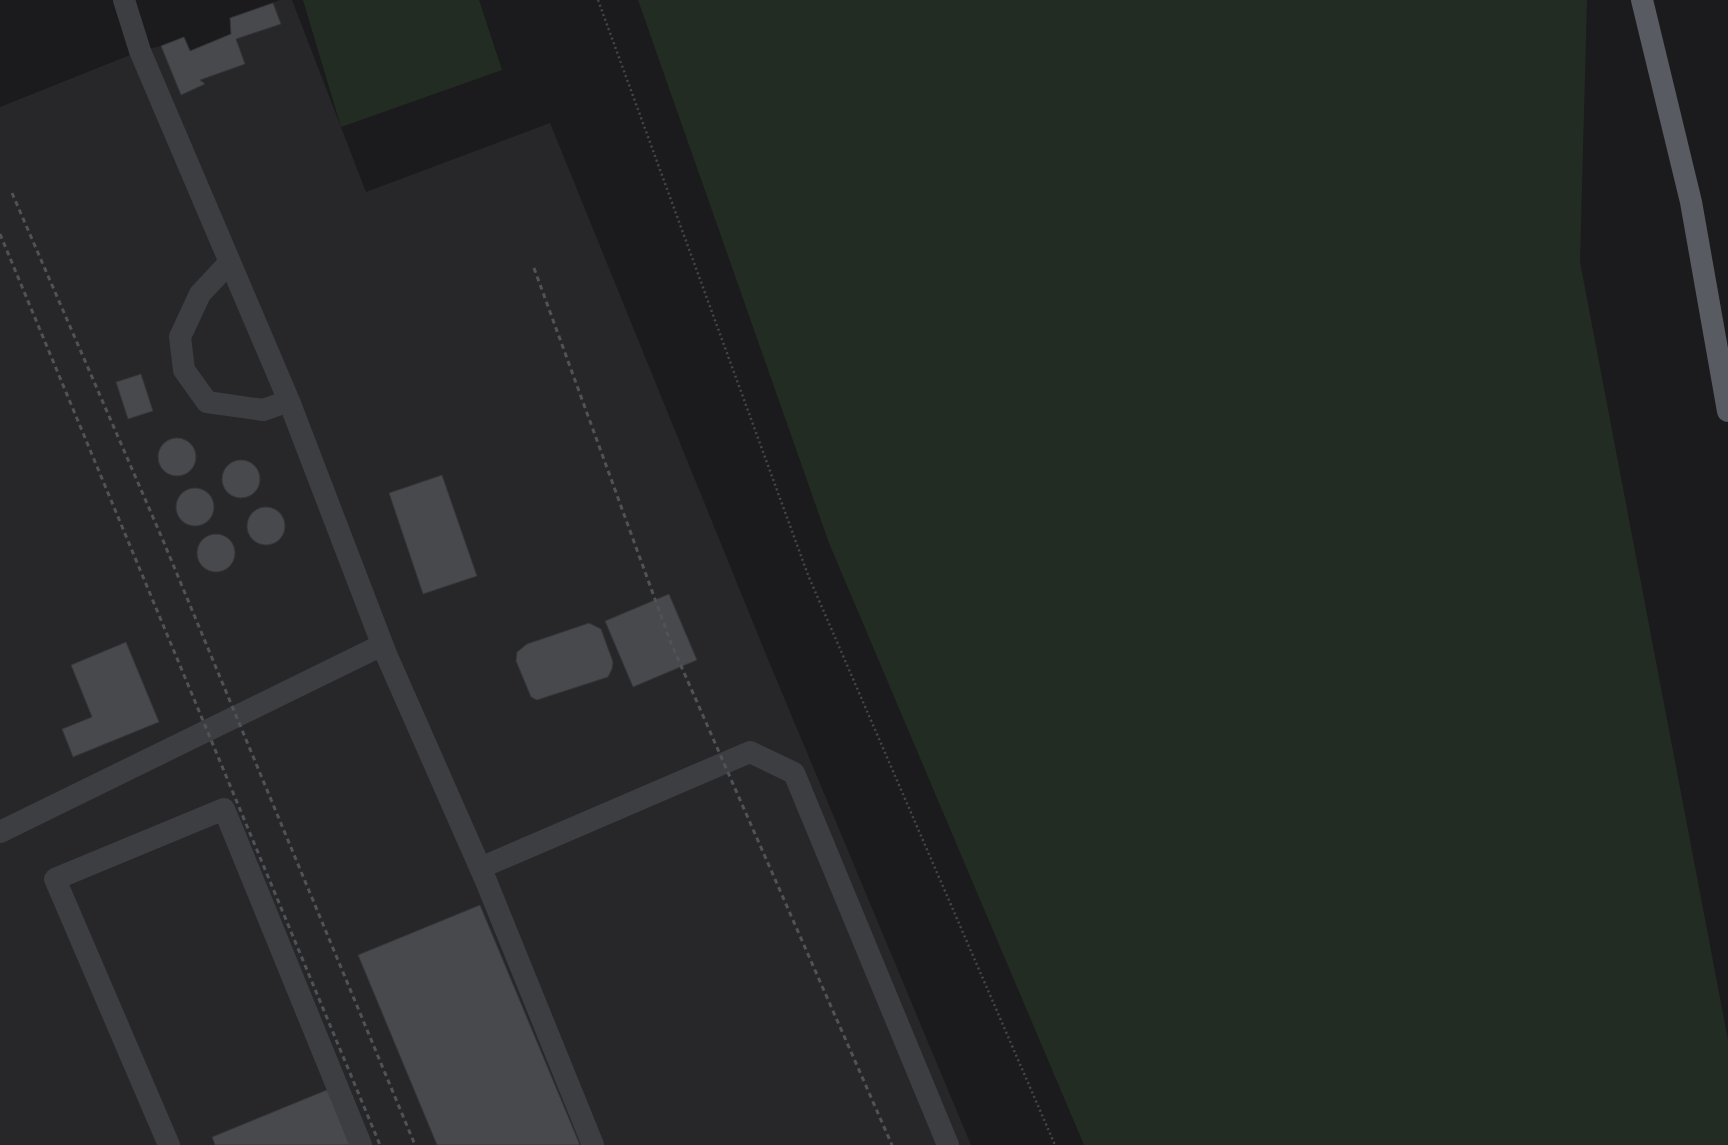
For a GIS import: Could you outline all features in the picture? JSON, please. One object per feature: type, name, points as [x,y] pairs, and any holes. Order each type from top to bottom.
[{"type":"main road","points":[[1642,0],[1691,202],[1728,411]]},
{"type":"lane","points":[[124,0],[140,51],[289,401],[382,645],[480,868],[593,1145]]},
{"type":"lane","points":[[229,263],[200,294],[180,337],[184,370],[207,402],[263,410],[289,401]]},
{"type":"lane","points":[[0,832],[382,645]]},
{"type":"lane","points":[[480,868],[750,752],[794,774],[948,1145]]},
{"type":"lane","points":[[169,1145],[55,879],[224,808],[361,1145]]},
{"type":"path","points":[[598,0],[808,575],[1055,1145]]},
{"type":"shaded area","points":[[280,0],[292,0],[366,192],[550,123],[765,652],[971,1145],[0,1145],[0,107],[140,51],[161,46],[184,37],[191,51],[231,34],[230,18]]},
{"type":"shaded area","points":[[303,0],[479,0],[502,70],[341,127]]},
{"type":"shaded area","points":[[638,0],[1587,0],[1580,262],[1728,1040],[1728,1145],[1084,1145],[829,543]]},
{"type":"building","points":[[273,3],[281,24],[236,39],[245,64],[200,80],[205,84],[181,95],[161,46],[184,37],[190,51],[231,34],[230,18]]},
{"type":"building","points":[[141,374],[153,411],[128,419],[116,382]]},
{"type":"building","points":[[173,438],[181,438],[188,441],[193,446],[196,457],[193,468],[188,473],[181,476],[173,476],[166,473],[161,468],[158,461],[158,453],[161,446],[166,441]]},
{"type":"building","points":[[237,460],[245,460],[252,463],[257,468],[260,479],[257,490],[252,495],[245,498],[237,498],[230,495],[225,490],[222,483],[222,475],[225,468],[230,463]]},
{"type":"building","points":[[442,475],[477,576],[423,594],[389,493]]},
{"type":"building","points":[[191,488],[199,488],[206,491],[211,496],[214,507],[211,518],[206,523],[199,526],[191,526],[184,523],[179,518],[176,511],[176,503],[179,496],[184,491]]},
{"type":"building","points":[[262,507],[270,507],[277,510],[282,515],[285,526],[282,537],[277,542],[270,545],[262,545],[255,542],[250,537],[247,530],[247,522],[250,515],[255,510]]},
{"type":"building","points":[[212,534],[220,534],[227,537],[232,542],[235,553],[232,564],[227,569],[220,572],[212,572],[205,569],[200,564],[197,557],[197,549],[200,542],[205,537]]},
{"type":"building","points":[[669,594],[697,660],[633,687],[605,621]]},
{"type":"building","points":[[589,623],[601,629],[613,662],[612,669],[608,677],[537,700],[531,697],[516,661],[517,652],[527,644]]},
{"type":"building","points":[[126,642],[159,722],[73,757],[62,729],[92,717],[71,665]]},
{"type":"building","points":[[480,905],[580,1145],[437,1145],[358,955]]},
{"type":"building","points":[[329,1089],[353,1145],[215,1145],[212,1137]]},
{"type":"railway","points":[[12,193],[162,538],[415,1145]]},
{"type":"railway","points":[[0,234],[380,1145]]},
{"type":"railway","points":[[534,268],[671,643],[892,1145]]}]
